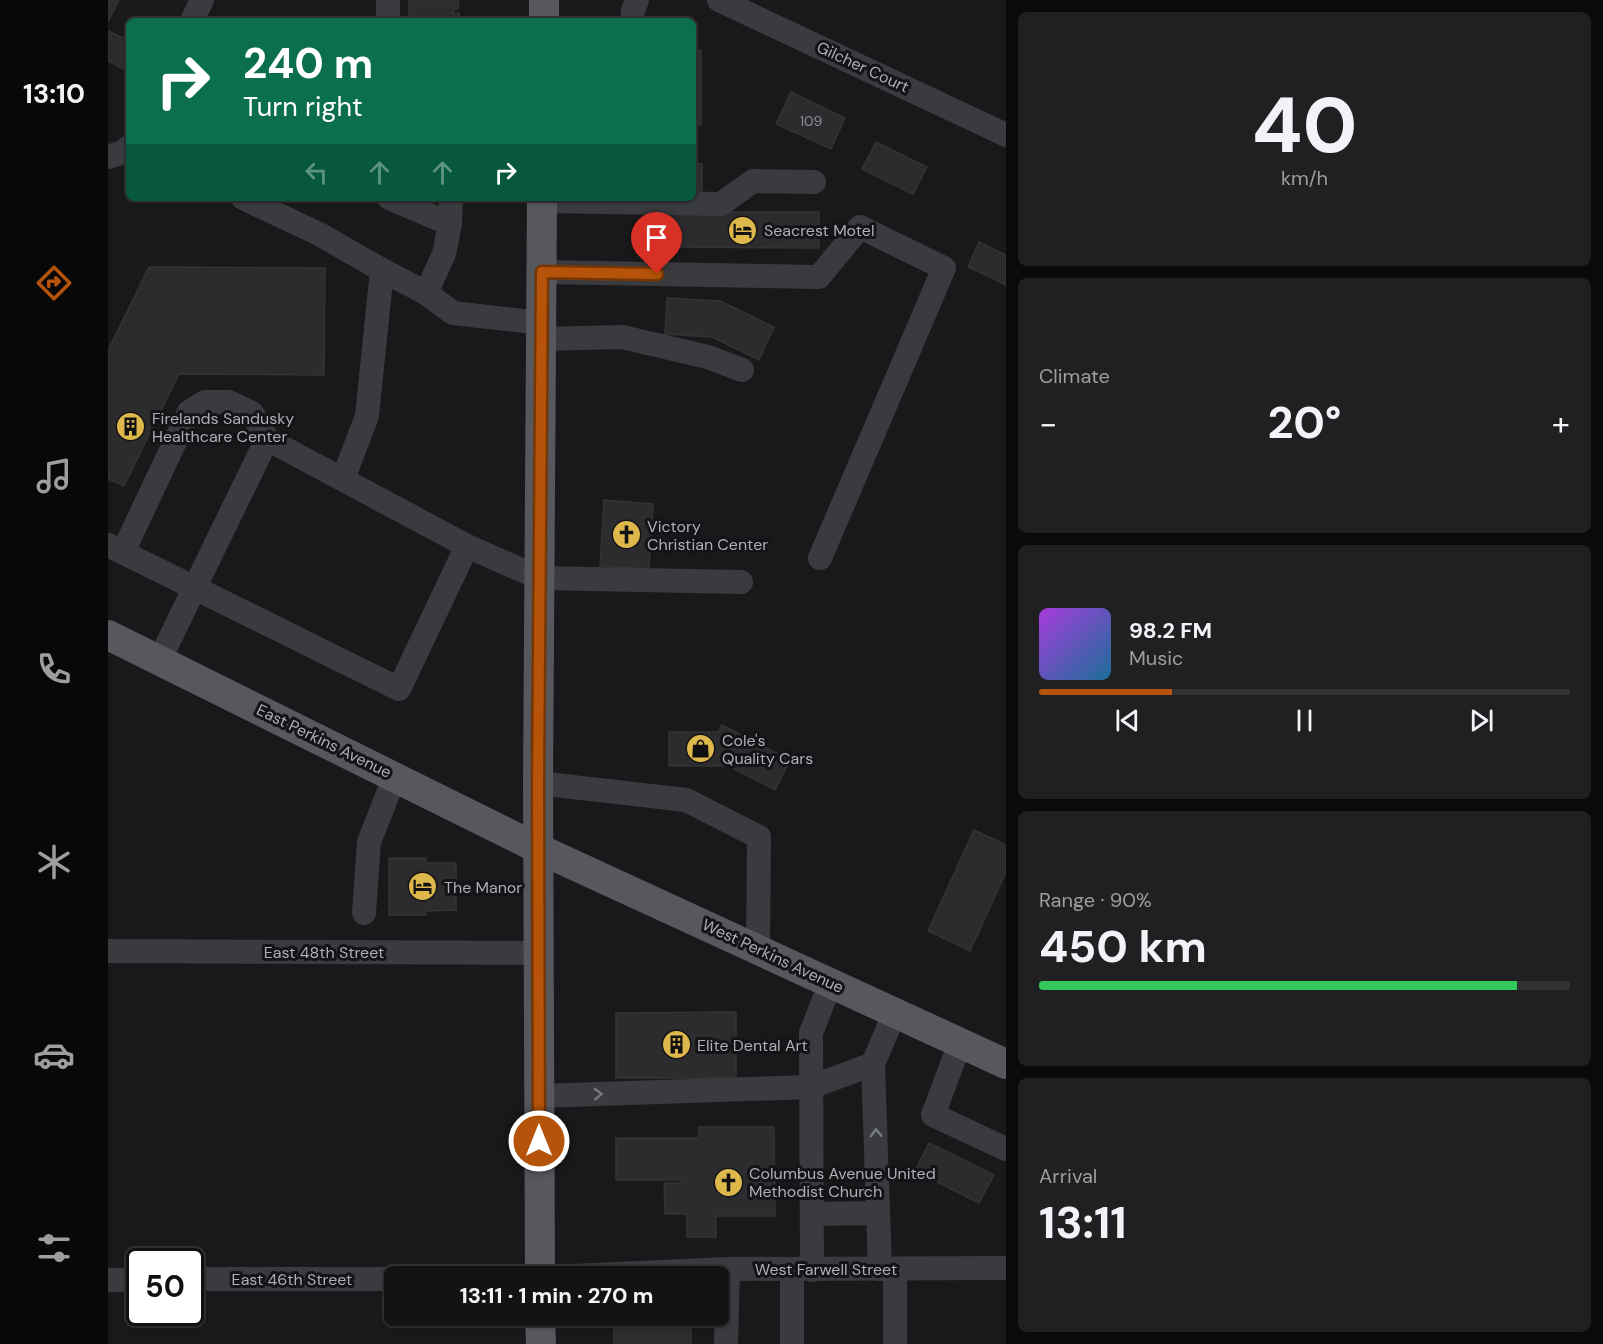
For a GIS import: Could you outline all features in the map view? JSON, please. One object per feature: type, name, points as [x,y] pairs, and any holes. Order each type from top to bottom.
[{"type":"main road","points":[[544,0],[544,18]]},
{"type":"main road","points":[[540,1266],[538,783],[542,201]]},
{"type":"main road","name":"East Perkins Avenue","points":[[108,636],[539,849]]},
{"type":"main road","name":"West Perkins Avenue","points":[[539,849],[1006,1064]]},
{"type":"main road","points":[[540,1326],[541,1344]]},
{"type":"street","points":[[193,18],[202,0]]},
{"type":"street","points":[[388,0],[388,18]]},
{"type":"street","points":[[633,18],[637,0]]},
{"type":"street","name":"Gilcher Court","points":[[719,0],[1006,135]]},
{"type":"street","points":[[108,157],[126,150]]},
{"type":"street","points":[[587,201],[721,204],[753,181],[814,182]]},
{"type":"street","points":[[249,201],[319,234],[426,294],[453,313],[541,331],[622,337],[708,357],[742,370]]},
{"type":"street","points":[[396,201],[450,224]]},
{"type":"street","points":[[426,294],[444,254],[450,224],[451,201]]},
{"type":"street","points":[[542,272],[819,277],[860,227],[944,268],[820,558]]},
{"type":"street","points":[[343,479],[367,416],[382,270]]},
{"type":"street","points":[[467,546],[399,689],[116,548],[189,412],[205,402],[229,402],[252,413],[267,439],[467,546],[539,578],[741,582]]},
{"type":"street","points":[[159,661],[267,439]]},
{"type":"street","points":[[364,913],[369,842],[395,777]]},
{"type":"street","points":[[538,783],[686,800],[759,837],[758,949]]},
{"type":"street","name":"East 48th Street","points":[[108,951],[539,953]]},
{"type":"street","points":[[792,1344],[812,1214],[811,1033],[831,982]]},
{"type":"street","points":[[895,1012],[873,1064],[878,1213],[895,1344]]},
{"type":"street","points":[[960,1043],[933,1115],[1006,1149]]},
{"type":"street","points":[[539,1096],[811,1087],[873,1064]]},
{"type":"street","points":[[812,1214],[878,1213]]},
{"type":"street","name":"West Farwell Street","points":[[729,1269],[887,1269],[1005,1263]]},
{"type":"street","name":"East 46th Street","points":[[204,1279],[384,1279]]},
{"type":"street","points":[[108,1280],[126,1280]]},
{"type":"street","points":[[726,1326],[726,1344]]},
{"type":"building","points":[[108,0],[119,0],[108,22]]},
{"type":"building","points":[[409,0],[459,0],[458,9],[454,9],[454,14],[459,13],[459,18],[409,18]]},
{"type":"building","points":[[108,31],[126,40],[126,70],[108,61]]},
{"type":"building","points":[[696,50],[701,50],[701,125],[696,125]]},
{"type":"building","points":[[791,92],[845,118],[831,149],[776,124]]},
{"type":"building","points":[[876,142],[927,167],[913,194],[862,169]]},
{"type":"building","points":[[696,164],[702,164],[702,199],[696,198]]},
{"type":"building","name":"Seacrest Motel","points":[[666,212],[819,212],[819,248],[666,247]]},
{"type":"building","points":[[979,242],[1006,255],[1006,285],[968,267]]},
{"type":"building","name":"Firelands Sandusky Healthcare Center","points":[[149,267],[325,268],[324,375],[179,374],[124,486],[108,479],[108,350]]},
{"type":"building","points":[[667,298],[720,301],[774,327],[759,360],[712,337],[665,334]]},
{"type":"building","name":"Victory Christian Center","points":[[604,500],[653,504],[649,569],[600,566]]},
{"type":"building","points":[[722,725],[790,760],[775,790],[729,766],[669,766],[669,732],[718,732]]},
{"type":"building","points":[[974,830],[1006,845],[1006,872],[970,951],[928,931]]},
{"type":"building","name":"The Manor","points":[[389,858],[426,858],[426,863],[456,863],[456,910],[426,911],[426,915],[389,915]]},
{"type":"building","name":"Elite Dental Art","points":[[736,1012],[736,1078],[616,1078],[616,1013]]},
{"type":"building","name":"Columbus Avenue United Methodist Church","points":[[699,1127],[774,1127],[775,1216],[716,1216],[716,1237],[687,1237],[687,1214],[665,1214],[664,1183],[681,1183],[681,1180],[616,1180],[616,1138],[699,1138]]},
{"type":"building","points":[[929,1143],[994,1175],[979,1203],[915,1171]]},
{"type":"building","points":[[614,1326],[691,1326],[691,1344],[614,1344]]},
{"type":"place","name":"Seacrest Motel","points":[[743,230]]},
{"type":"place","name":"Firelands Sandusky Healthcare Center","points":[[131,427]]},
{"type":"place","name":"Victory Christian Center","points":[[626,535]]},
{"type":"place","name":"Cole's Quality Cars","points":[[701,749]]},
{"type":"place","name":"The Manor","points":[[423,887]]},
{"type":"place","name":"Elite Dental Art","points":[[676,1045]]},
{"type":"place","name":"Columbus Avenue United Methodist Church","points":[[728,1182]]},
{"type":"route","points":[[539,1141],[538,783],[542,272],[657,274]]}]
